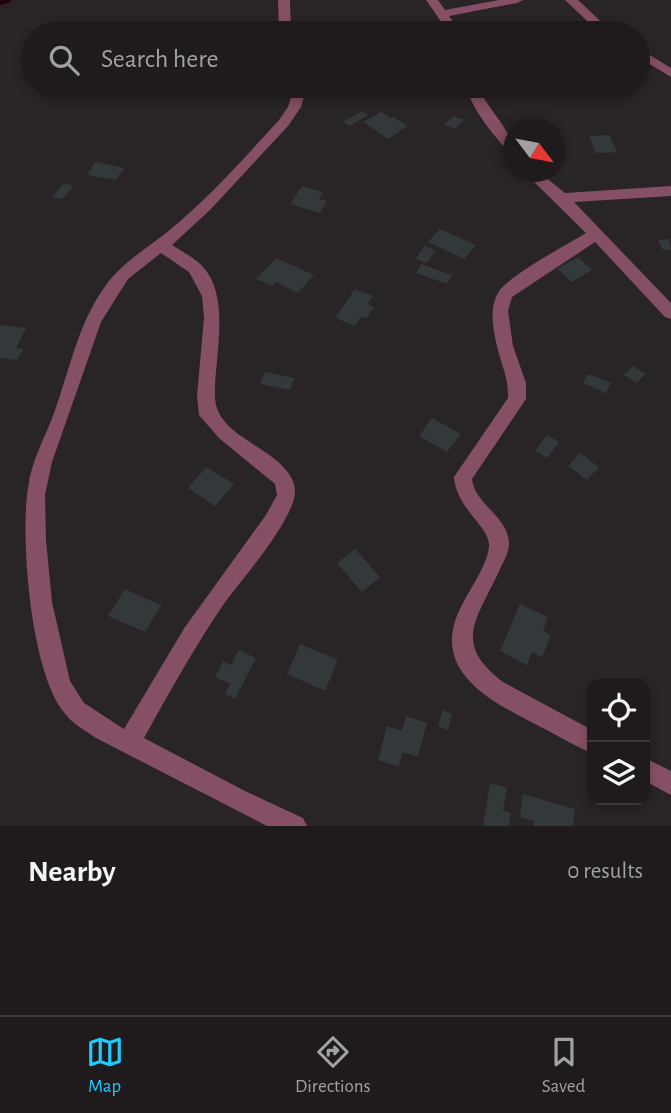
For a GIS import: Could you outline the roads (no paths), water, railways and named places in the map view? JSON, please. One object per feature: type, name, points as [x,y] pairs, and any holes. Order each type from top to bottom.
[{"type":"street","points":[[284,0],[285,21]]},
{"type":"street","points":[[432,0],[447,21]]},
{"type":"street","points":[[442,14],[517,0]]},
{"type":"street","points":[[571,0],[594,21]]},
{"type":"street","points":[[650,60],[671,73]]},
{"type":"street","points":[[295,826],[241,803],[129,742],[82,716],[67,700],[56,676],[44,611],[37,544],[36,494],[89,329],[108,295],[123,275],[218,195],[251,156],[291,116],[299,98]]},
{"type":"street","points":[[476,98],[503,137]]},
{"type":"street","points":[[543,182],[562,198],[671,313]]},
{"type":"street","points":[[562,198],[671,191]]},
{"type":"street","points":[[587,739],[490,688],[470,668],[464,657],[463,638],[468,610],[500,547],[498,534],[463,488],[463,477],[517,399],[517,383],[505,346],[500,311],[505,294],[596,234]]},
{"type":"street","points":[[129,742],[170,669],[214,601],[277,514],[285,499],[286,487],[282,478],[208,415],[206,396],[212,318],[210,296],[195,268],[161,245]]},
{"type":"street","points":[[650,772],[671,783]]},
{"type":"waterway","points":[[0,3],[9,0]]}]
